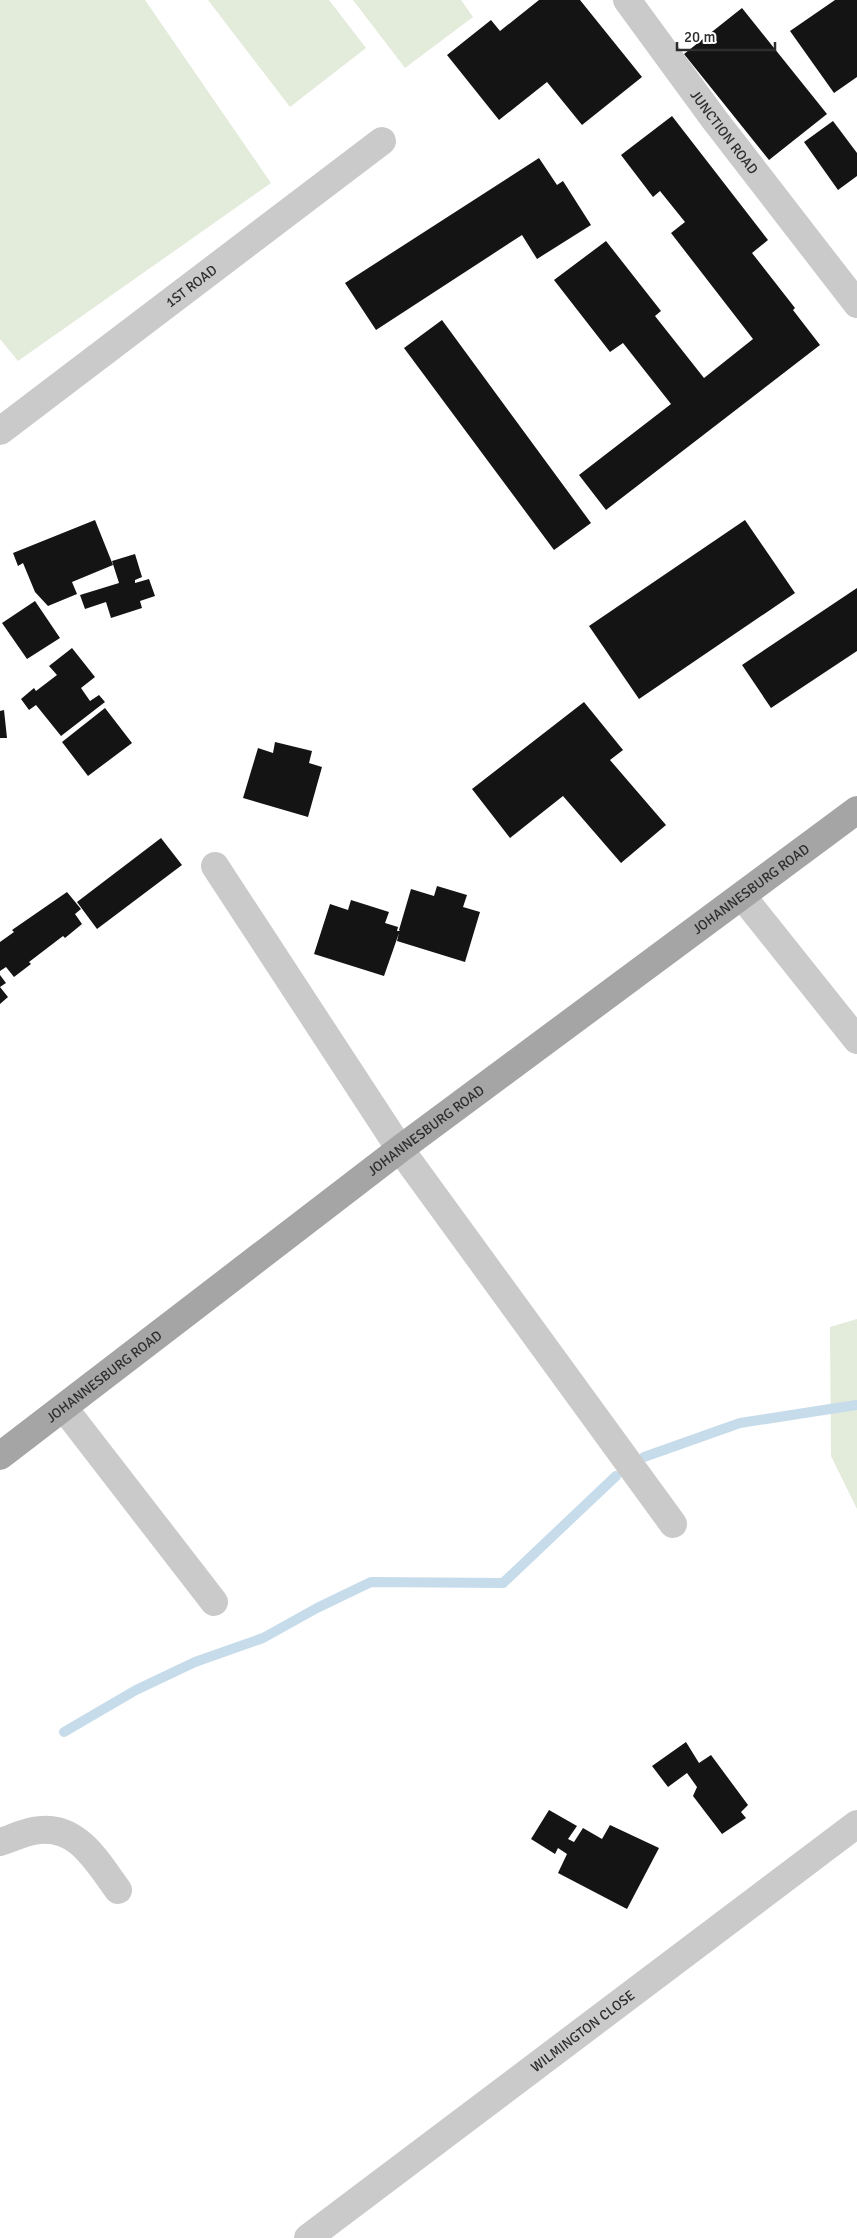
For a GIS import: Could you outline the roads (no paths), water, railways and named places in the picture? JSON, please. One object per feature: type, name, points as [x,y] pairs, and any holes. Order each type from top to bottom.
[{"type":"main road","name":"JOHANNESBURG ROAD","points":[[0,1456],[400,1149],[857,810]]},
{"type":"street","name":"JUNCTION ROAD","points":[[627,0],[714,119],[857,304]]},
{"type":"street","name":"1ST ROAD","points":[[0,431],[382,141]]},
{"type":"street","points":[[215,866],[400,1149],[673,1524]]},
{"type":"street","points":[[742,896],[857,1040]]},
{"type":"street","points":[[64,1408],[214,1602]]},
{"type":"street","name":"WILMINGTON CLOSE","points":[[308,2238],[857,1824]]},
{"type":"street","points":[[0,1842],[33,1831],[49,1830],[68,1835],[86,1846],[118,1890]]},
{"type":"waterway","points":[[644,1457],[740,1423],[856,1405]]},
{"type":"waterway","points":[[64,1732],[136,1690],[195,1662],[263,1638],[317,1608],[371,1582],[503,1583],[616,1476]]}]
